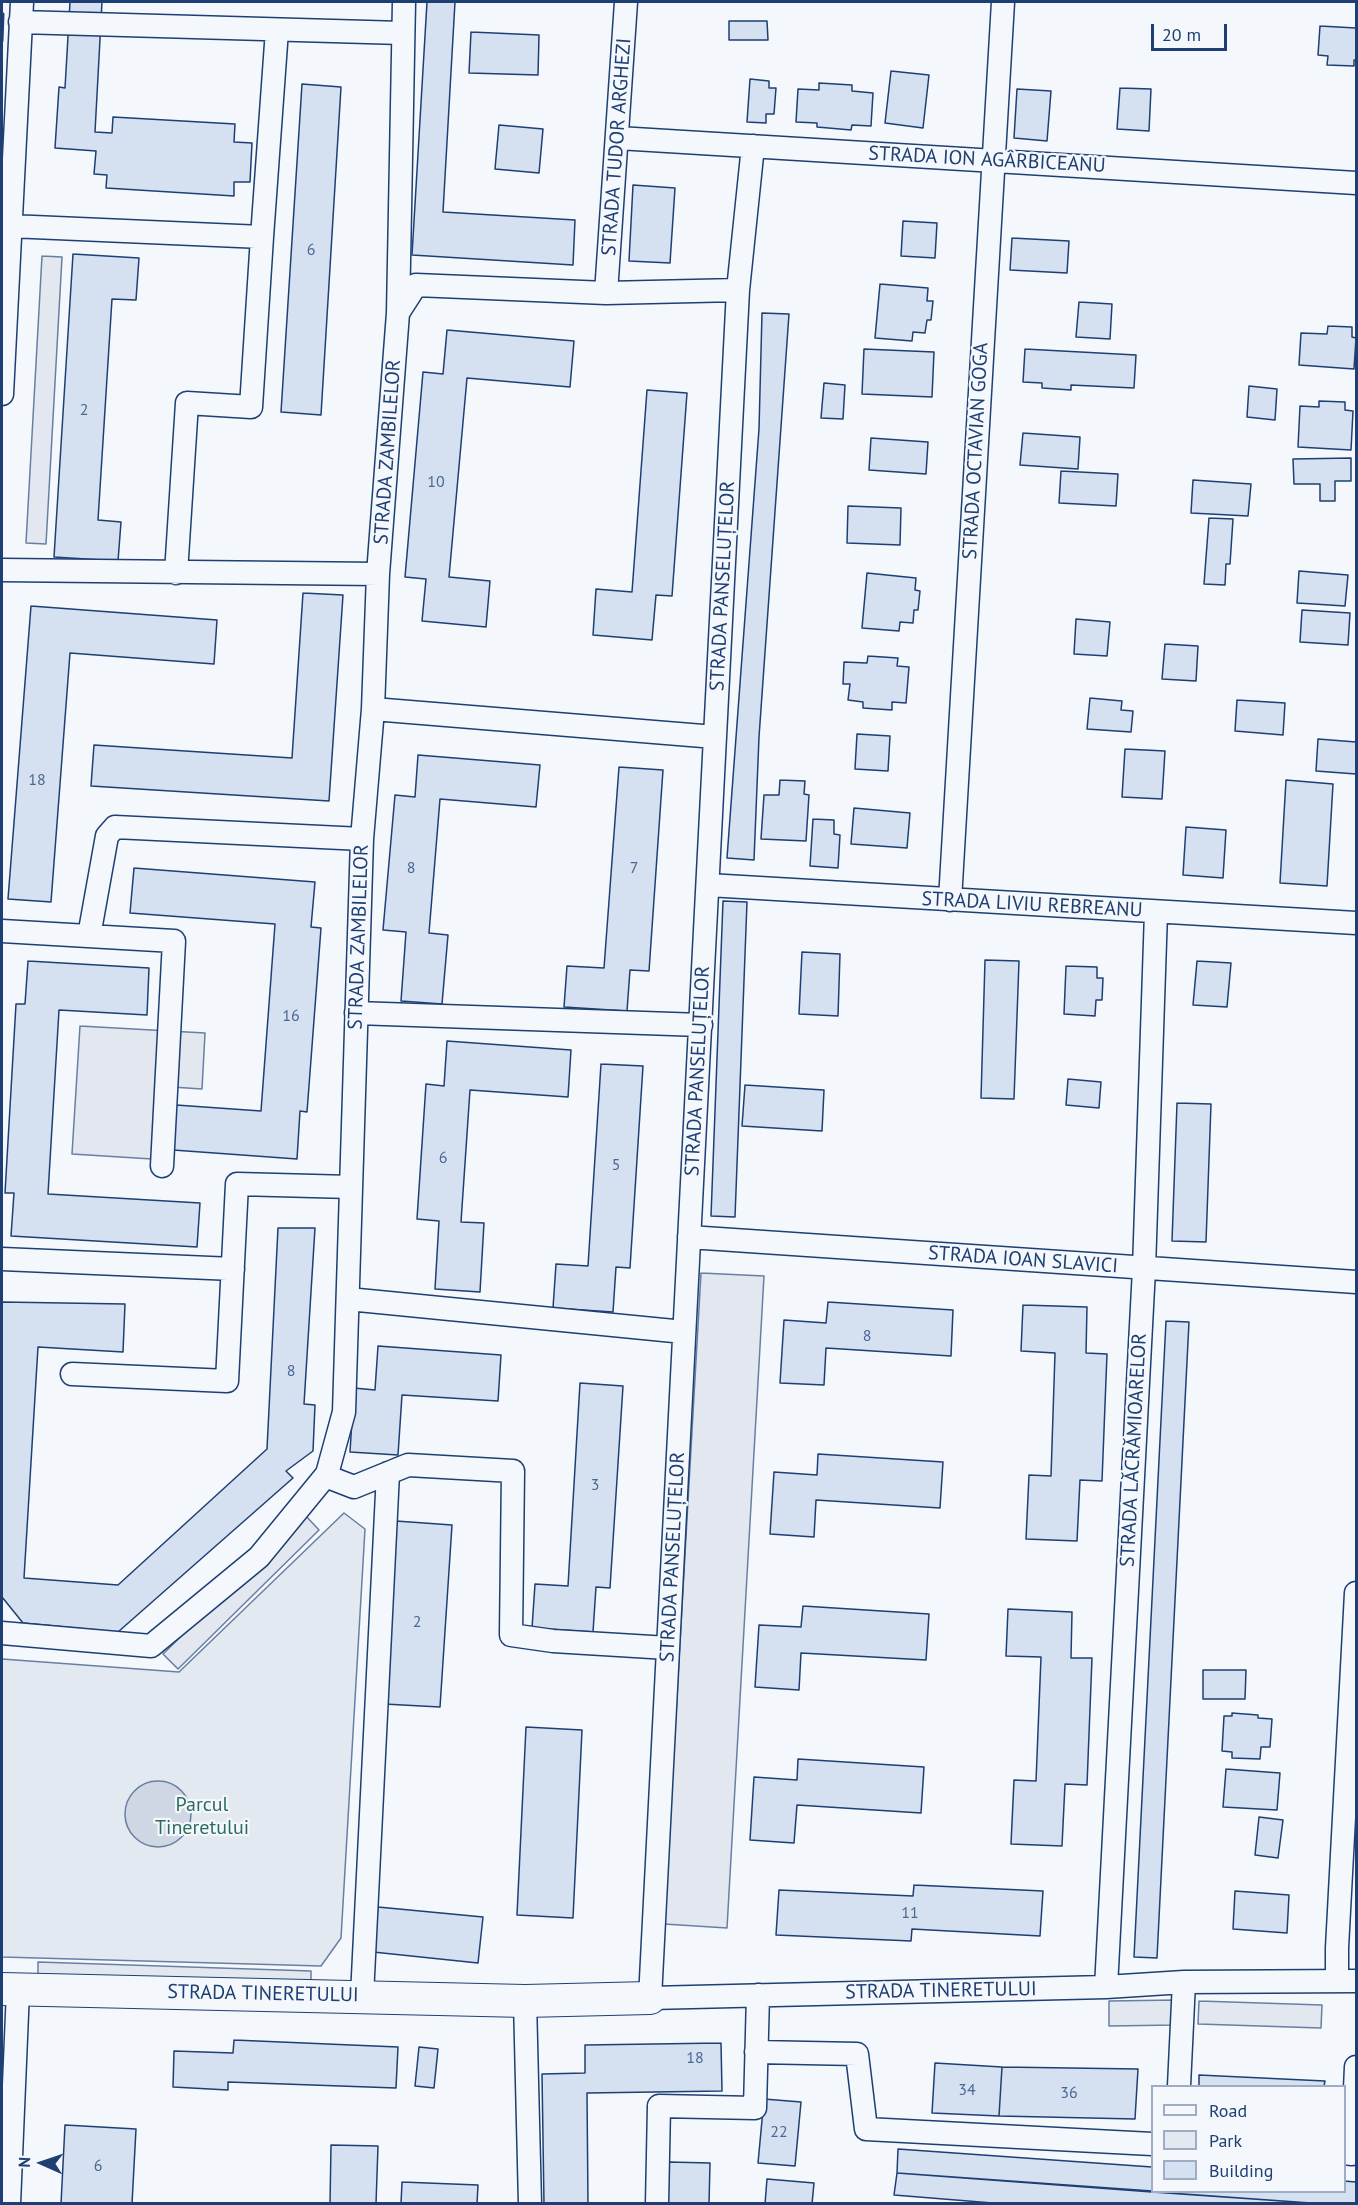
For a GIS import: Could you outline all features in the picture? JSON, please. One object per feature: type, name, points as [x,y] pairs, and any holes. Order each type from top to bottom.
[{"type":"street","name":"STRADA ZAMBILELOR","points":[[2,1633],[151,1646],[259,1557],[327,1474],[344,1412],[362,839],[373,709],[378,574],[398,313],[404,2]]},
{"type":"street","name":"STRADA TUDOR ARGHEZI","points":[[606,293],[626,2]]},
{"type":"street","name":"STRADA OCTAVIAN GOGA","points":[[950,900],[1003,2]]},
{"type":"street","points":[[2,394],[21,12],[277,30],[402,33]]},
{"type":"street","points":[[176,573],[187,403],[251,407],[277,30]]},
{"type":"street","name":"STRADA ION AGÂRBICEANU","points":[[618,138],[1356,183]]},
{"type":"street","name":"STRADA PANSELUȚELOR","points":[[650,1998],[738,290],[753,146]]},
{"type":"street","points":[[9,226],[262,237]]},
{"type":"street","points":[[398,313],[416,285],[606,293],[738,290]]},
{"type":"street","points":[[2,570],[378,574]]},
{"type":"street","points":[[373,709],[715,737]]},
{"type":"street","points":[[90,936],[107,836],[115,827],[362,839]]},
{"type":"street","name":"STRADA LIVIU REBREANU","points":[[708,885],[1356,923]]},
{"type":"street","name":"STRADA LĂCRĂMIOARELOR","points":[[1106,1987],[1144,1269],[1156,912]]},
{"type":"street","points":[[2,931],[174,941],[162,1166]]},
{"type":"street","points":[[356,1013],[700,1025]]},
{"type":"street","points":[[72,1374],[227,1381],[237,1184],[351,1187]]},
{"type":"street","name":"STRADA IOAN SLAVICI","points":[[689,1237],[1356,1282]]},
{"type":"street","points":[[2,1259],[233,1269]]},
{"type":"street","points":[[348,1299],[684,1332]]},
{"type":"street","points":[[327,1474],[328,1477],[354,1486],[408,1465],[513,1471],[511,1635],[553,1641],[668,1648]]},
{"type":"street","points":[[362,1996],[388,1473]]},
{"type":"street","points":[[1346,1981],[1338,1924],[1356,1593]]},
{"type":"street","name":"STRADA TINERETULUI","points":[[10,1989],[525,2001],[1106,1987],[1184,1982],[1346,1981]]},
{"type":"street","points":[[1179,2085],[1184,1982]]},
{"type":"street","points":[[9,2204],[10,1989]]},
{"type":"street","points":[[657,2204],[659,2106],[755,2108],[758,1995]]},
{"type":"street","points":[[525,2001],[530,2204]]},
{"type":"street","points":[[756,2052],[857,2054],[866,2129],[1151,2144]]},
{"type":"street","points":[[1346,2153],[1352,2154],[1356,2067]]},
{"type":"green space","name":"Parcul Tineretului","points":[[344,1513],[365,1529],[341,1938],[321,1966],[2,1957],[2,1659],[179,1672]]},
{"type":"shaded area","points":[[42,256],[62,257],[46,544],[26,543]]},
{"type":"shaded area","points":[[80,1026],[205,1033],[202,1089],[157,1086],[152,1159],[72,1154]]},
{"type":"shaded area","points":[[701,1273],[764,1276],[727,1928],[664,1924]]},
{"type":"shaded area","points":[[305,1515],[319,1530],[178,1669],[163,1654]]},
{"type":"shaded area","points":[[158,1781],[171,1784],[181,1791],[188,1801],[191,1814],[188,1827],[181,1837],[171,1844],[158,1847],[145,1844],[135,1837],[128,1827],[125,1814],[128,1801],[135,1791],[145,1784]]},
{"type":"shaded area","points":[[38,1962],[311,1971],[311,1988],[38,1979]]},
{"type":"shaded area","points":[[1176,2000],[1176,2025],[1109,2026],[1109,2001]]},
{"type":"shaded area","points":[[1199,2001],[1322,2005],[1321,2028],[1198,2024]]},
{"type":"building","points":[[70,2],[102,2],[95,132],[112,133],[113,117],[235,124],[234,142],[252,143],[250,182],[234,182],[234,196],[106,188],[107,175],[94,174],[96,151],[55,148],[59,87],[65,88]]},
{"type":"building","points":[[427,2],[455,2],[443,212],[575,220],[573,265],[412,255]]},
{"type":"building","points":[[729,21],[767,21],[768,40],[729,40]]},
{"type":"building","points":[[1320,26],[1356,28],[1354,66],[1327,65],[1328,56],[1318,55]]},
{"type":"building","points":[[471,32],[539,35],[538,75],[469,73]]},
{"type":"building","points":[[891,71],[929,75],[923,128],[885,123]]},
{"type":"building","points":[[750,79],[769,81],[769,88],[776,88],[774,114],[766,114],[766,123],[747,122]]},
{"type":"building","points":[[819,83],[852,85],[852,91],[873,93],[871,126],[852,125],[851,130],[817,127],[817,123],[796,122],[798,89],[819,90]]},
{"type":"building","points":[[302,84],[341,87],[321,415],[281,412]]},
{"type":"building","points":[[1120,88],[1151,89],[1149,131],[1117,129]]},
{"type":"building","points":[[1017,89],[1051,91],[1047,141],[1014,138]]},
{"type":"building","points":[[499,125],[543,129],[539,173],[495,169]]},
{"type":"building","points":[[633,185],[675,188],[670,263],[629,261]]},
{"type":"building","points":[[903,221],[937,223],[935,258],[901,256]]},
{"type":"building","points":[[1012,238],[1069,241],[1067,273],[1010,270]]},
{"type":"building","points":[[73,254],[139,258],[136,300],[112,299],[98,520],[121,522],[118,561],[54,557]]},
{"type":"building","points":[[880,284],[928,288],[927,301],[933,301],[931,320],[927,320],[925,333],[913,332],[912,341],[875,338]]},
{"type":"building","points":[[1079,302],[1112,304],[1110,339],[1076,337]]},
{"type":"building","points":[[762,313],[789,314],[759,737],[754,860],[727,858],[759,429]]},
{"type":"building","points":[[1328,326],[1352,327],[1352,337],[1356,338],[1354,369],[1299,365],[1301,333],[1327,334]]},
{"type":"building","points":[[447,330],[574,341],[570,387],[467,378],[449,577],[490,581],[486,627],[422,621],[426,579],[405,577],[423,372],[443,374]]},
{"type":"building","points":[[864,349],[934,352],[932,397],[862,394]]},
{"type":"building","points":[[1025,349],[1136,355],[1134,388],[1071,385],[1071,390],[1042,388],[1042,383],[1023,382]]},
{"type":"building","points":[[824,383],[845,385],[843,419],[821,418]]},
{"type":"building","points":[[1249,386],[1277,389],[1275,420],[1247,417]]},
{"type":"building","points":[[647,390],[687,393],[672,596],[656,595],[652,640],[593,635],[596,589],[632,592]]},
{"type":"building","points":[[1319,401],[1345,402],[1345,410],[1353,411],[1351,450],[1298,447],[1300,406],[1319,407]]},
{"type":"building","points":[[1023,433],[1080,437],[1078,469],[1020,465]]},
{"type":"building","points":[[871,438],[928,442],[926,474],[869,470]]},
{"type":"building","points":[[1351,458],[1351,481],[1335,481],[1335,501],[1320,501],[1320,484],[1294,484],[1293,459]]},
{"type":"building","points":[[1061,471],[1118,474],[1116,506],[1059,503]]},
{"type":"building","points":[[1193,480],[1251,484],[1248,516],[1191,513]]},
{"type":"building","points":[[848,506],[901,508],[900,545],[847,543]]},
{"type":"building","points":[[1209,518],[1233,519],[1230,564],[1226,564],[1225,585],[1204,584]]},
{"type":"building","points":[[1299,571],[1348,575],[1345,606],[1297,603]]},
{"type":"building","points":[[867,573],[916,578],[915,590],[920,591],[918,610],[914,610],[913,623],[900,622],[899,631],[862,628]]},
{"type":"building","points":[[303,593],[343,595],[329,801],[91,786],[94,745],[292,758]]},
{"type":"building","points":[[31,606],[217,620],[214,664],[70,653],[51,902],[8,899]]},
{"type":"building","points":[[1302,610],[1350,613],[1348,645],[1300,642]]},
{"type":"building","points":[[1076,619],[1110,622],[1107,656],[1074,654]]},
{"type":"building","points":[[1165,644],[1198,646],[1196,681],[1162,679]]},
{"type":"building","points":[[868,656],[898,658],[897,666],[909,667],[906,703],[892,702],[892,710],[863,708],[863,702],[848,700],[850,684],[843,684],[844,662],[867,663]]},
{"type":"building","points":[[1090,698],[1122,701],[1121,710],[1133,711],[1131,732],[1087,729]]},
{"type":"building","points":[[1237,700],[1285,703],[1283,735],[1235,731]]},
{"type":"building","points":[[857,734],[890,736],[888,771],[855,769]]},
{"type":"building","points":[[1318,739],[1356,742],[1356,774],[1316,771]]},
{"type":"building","points":[[1125,749],[1165,751],[1162,799],[1122,797]]},
{"type":"building","points":[[418,755],[540,765],[536,807],[440,799],[429,933],[448,935],[442,1004],[401,1001],[406,932],[383,930],[395,795],[415,797]]},
{"type":"building","points":[[619,767],[663,770],[649,971],[630,970],[627,1011],[564,1007],[567,966],[604,968]]},
{"type":"building","points":[[780,780],[805,781],[804,794],[809,795],[806,841],[761,839],[764,795],[779,795]]},
{"type":"building","points":[[1286,780],[1333,784],[1327,886],[1280,883]]},
{"type":"building","points":[[854,808],[910,813],[907,848],[851,844]]},
{"type":"building","points":[[813,819],[834,820],[834,834],[840,835],[838,868],[810,866]]},
{"type":"building","points":[[1186,827],[1226,830],[1223,878],[1183,875]]},
{"type":"building","points":[[134,868],[315,882],[311,927],[321,928],[307,1112],[300,1111],[297,1159],[173,1150],[176,1105],[261,1111],[275,924],[130,913]]},
{"type":"building","points":[[723,901],[747,902],[735,1217],[711,1216]]},
{"type":"building","points":[[802,952],[840,954],[838,1016],[799,1014]]},
{"type":"building","points":[[985,960],[1019,961],[1014,1099],[981,1098]]},
{"type":"building","points":[[28,961],[149,968],[147,1015],[59,1010],[48,1194],[200,1203],[197,1247],[11,1236],[14,1193],[5,1193],[16,1004],[25,1004]]},
{"type":"building","points":[[1197,961],[1231,963],[1227,1007],[1193,1005]]},
{"type":"building","points":[[1066,966],[1097,967],[1097,978],[1103,978],[1102,1000],[1096,1000],[1095,1016],[1064,1014]]},
{"type":"building","points":[[447,1041],[571,1050],[568,1097],[470,1090],[461,1222],[484,1223],[480,1292],[435,1289],[439,1221],[417,1219],[426,1084],[444,1086]]},
{"type":"building","points":[[601,1064],[643,1066],[630,1268],[616,1267],[613,1312],[553,1308],[556,1264],[588,1266]]},
{"type":"building","points":[[1068,1079],[1101,1082],[1099,1108],[1066,1105]]},
{"type":"building","points":[[745,1085],[824,1090],[822,1131],[742,1126]]},
{"type":"building","points":[[1177,1103],[1211,1104],[1206,1242],[1172,1241]]},
{"type":"building","points":[[278,1228],[315,1228],[304,1404],[315,1405],[313,1451],[286,1471],[293,1478],[118,1632],[23,1623],[2,1597],[2,1302],[125,1304],[123,1352],[38,1347],[24,1578],[118,1585],[267,1449]]},
{"type":"building","points":[[828,1302],[953,1310],[951,1356],[826,1348],[824,1385],[780,1383],[784,1320],[826,1323]]},
{"type":"building","points":[[1023,1305],[1087,1307],[1086,1353],[1107,1354],[1102,1481],[1080,1480],[1077,1541],[1026,1539],[1029,1475],[1051,1476],[1055,1353],[1021,1351]]},
{"type":"building","points":[[1166,1321],[1189,1322],[1157,1958],[1134,1957]]},
{"type":"building","points":[[378,1346],[501,1355],[498,1401],[402,1395],[398,1455],[350,1452],[354,1388],[375,1390]]},
{"type":"building","points":[[580,1383],[623,1386],[610,1588],[596,1587],[593,1632],[532,1628],[535,1584],[568,1586]]},
{"type":"building","points":[[818,1454],[943,1462],[940,1508],[816,1500],[814,1537],[770,1534],[774,1472],[817,1475]]},
{"type":"building","points":[[396,1521],[452,1525],[440,1707],[384,1704]]},
{"type":"building","points":[[803,1606],[929,1614],[926,1660],[801,1653],[799,1690],[755,1687],[759,1625],[801,1627]]},
{"type":"building","points":[[1008,1609],[1072,1612],[1071,1658],[1092,1658],[1087,1785],[1065,1784],[1062,1846],[1011,1844],[1014,1780],[1036,1781],[1041,1657],[1006,1656]]},
{"type":"building","points":[[1203,1670],[1246,1670],[1245,1699],[1203,1699]]},
{"type":"building","points":[[1232,1713],[1258,1715],[1258,1718],[1272,1719],[1270,1747],[1261,1747],[1260,1759],[1232,1758],[1232,1752],[1222,1751],[1224,1716],[1232,1716]]},
{"type":"building","points":[[526,1727],[582,1730],[573,1918],[517,1915]]},
{"type":"building","points":[[798,1759],[924,1767],[921,1813],[797,1805],[794,1843],[750,1840],[754,1777],[797,1780]]},
{"type":"building","points":[[1226,1769],[1280,1773],[1277,1810],[1223,1807]]},
{"type":"building","points":[[1259,1817],[1283,1820],[1278,1858],[1255,1855]]},
{"type":"building","points":[[914,1885],[1043,1891],[1040,1936],[912,1929],[911,1941],[776,1935],[779,1890],[913,1896]]},
{"type":"building","points":[[1235,1891],[1289,1895],[1287,1933],[1233,1929]]},
{"type":"building","points":[[378,1907],[483,1917],[478,1963],[373,1952]]},
{"type":"building","points":[[234,2040],[398,2047],[396,2088],[228,2082],[228,2090],[173,2087],[174,2051],[233,2053]]},
{"type":"building","points":[[721,2043],[722,2091],[587,2093],[588,2204],[544,2204],[542,2074],[585,2073],[585,2045]]},
{"type":"building","points":[[419,2047],[438,2049],[434,2088],[415,2086]]},
{"type":"building","points":[[935,2063],[1002,2067],[999,2116],[932,2113]]},
{"type":"building","points":[[1002,2067],[1138,2069],[1135,2119],[999,2116]]},
{"type":"building","points":[[1199,2075],[1325,2081],[1324,2085],[1199,2085]]},
{"type":"building","points":[[764,2099],[801,2102],[795,2166],[758,2163]]},
{"type":"building","points":[[65,2125],[136,2129],[132,2204],[61,2204]]},
{"type":"building","points":[[331,2145],[378,2146],[376,2204],[330,2204]]},
{"type":"building","points":[[898,2149],[1151,2167],[1151,2191],[897,2173]]},
{"type":"building","points":[[669,2162],[710,2163],[709,2204],[668,2204]]},
{"type":"building","points":[[897,2173],[1325,2204],[1005,2204],[894,2195]]},
{"type":"building","points":[[767,2179],[814,2183],[812,2204],[765,2204]]},
{"type":"building","points":[[1346,2181],[1356,2182],[1356,2204],[1325,2204],[1170,2193],[1346,2193]]},
{"type":"building","points":[[402,2182],[478,2185],[477,2204],[401,2204]]},
{"type":"wall","points":[[2,41],[3,14]]}]
